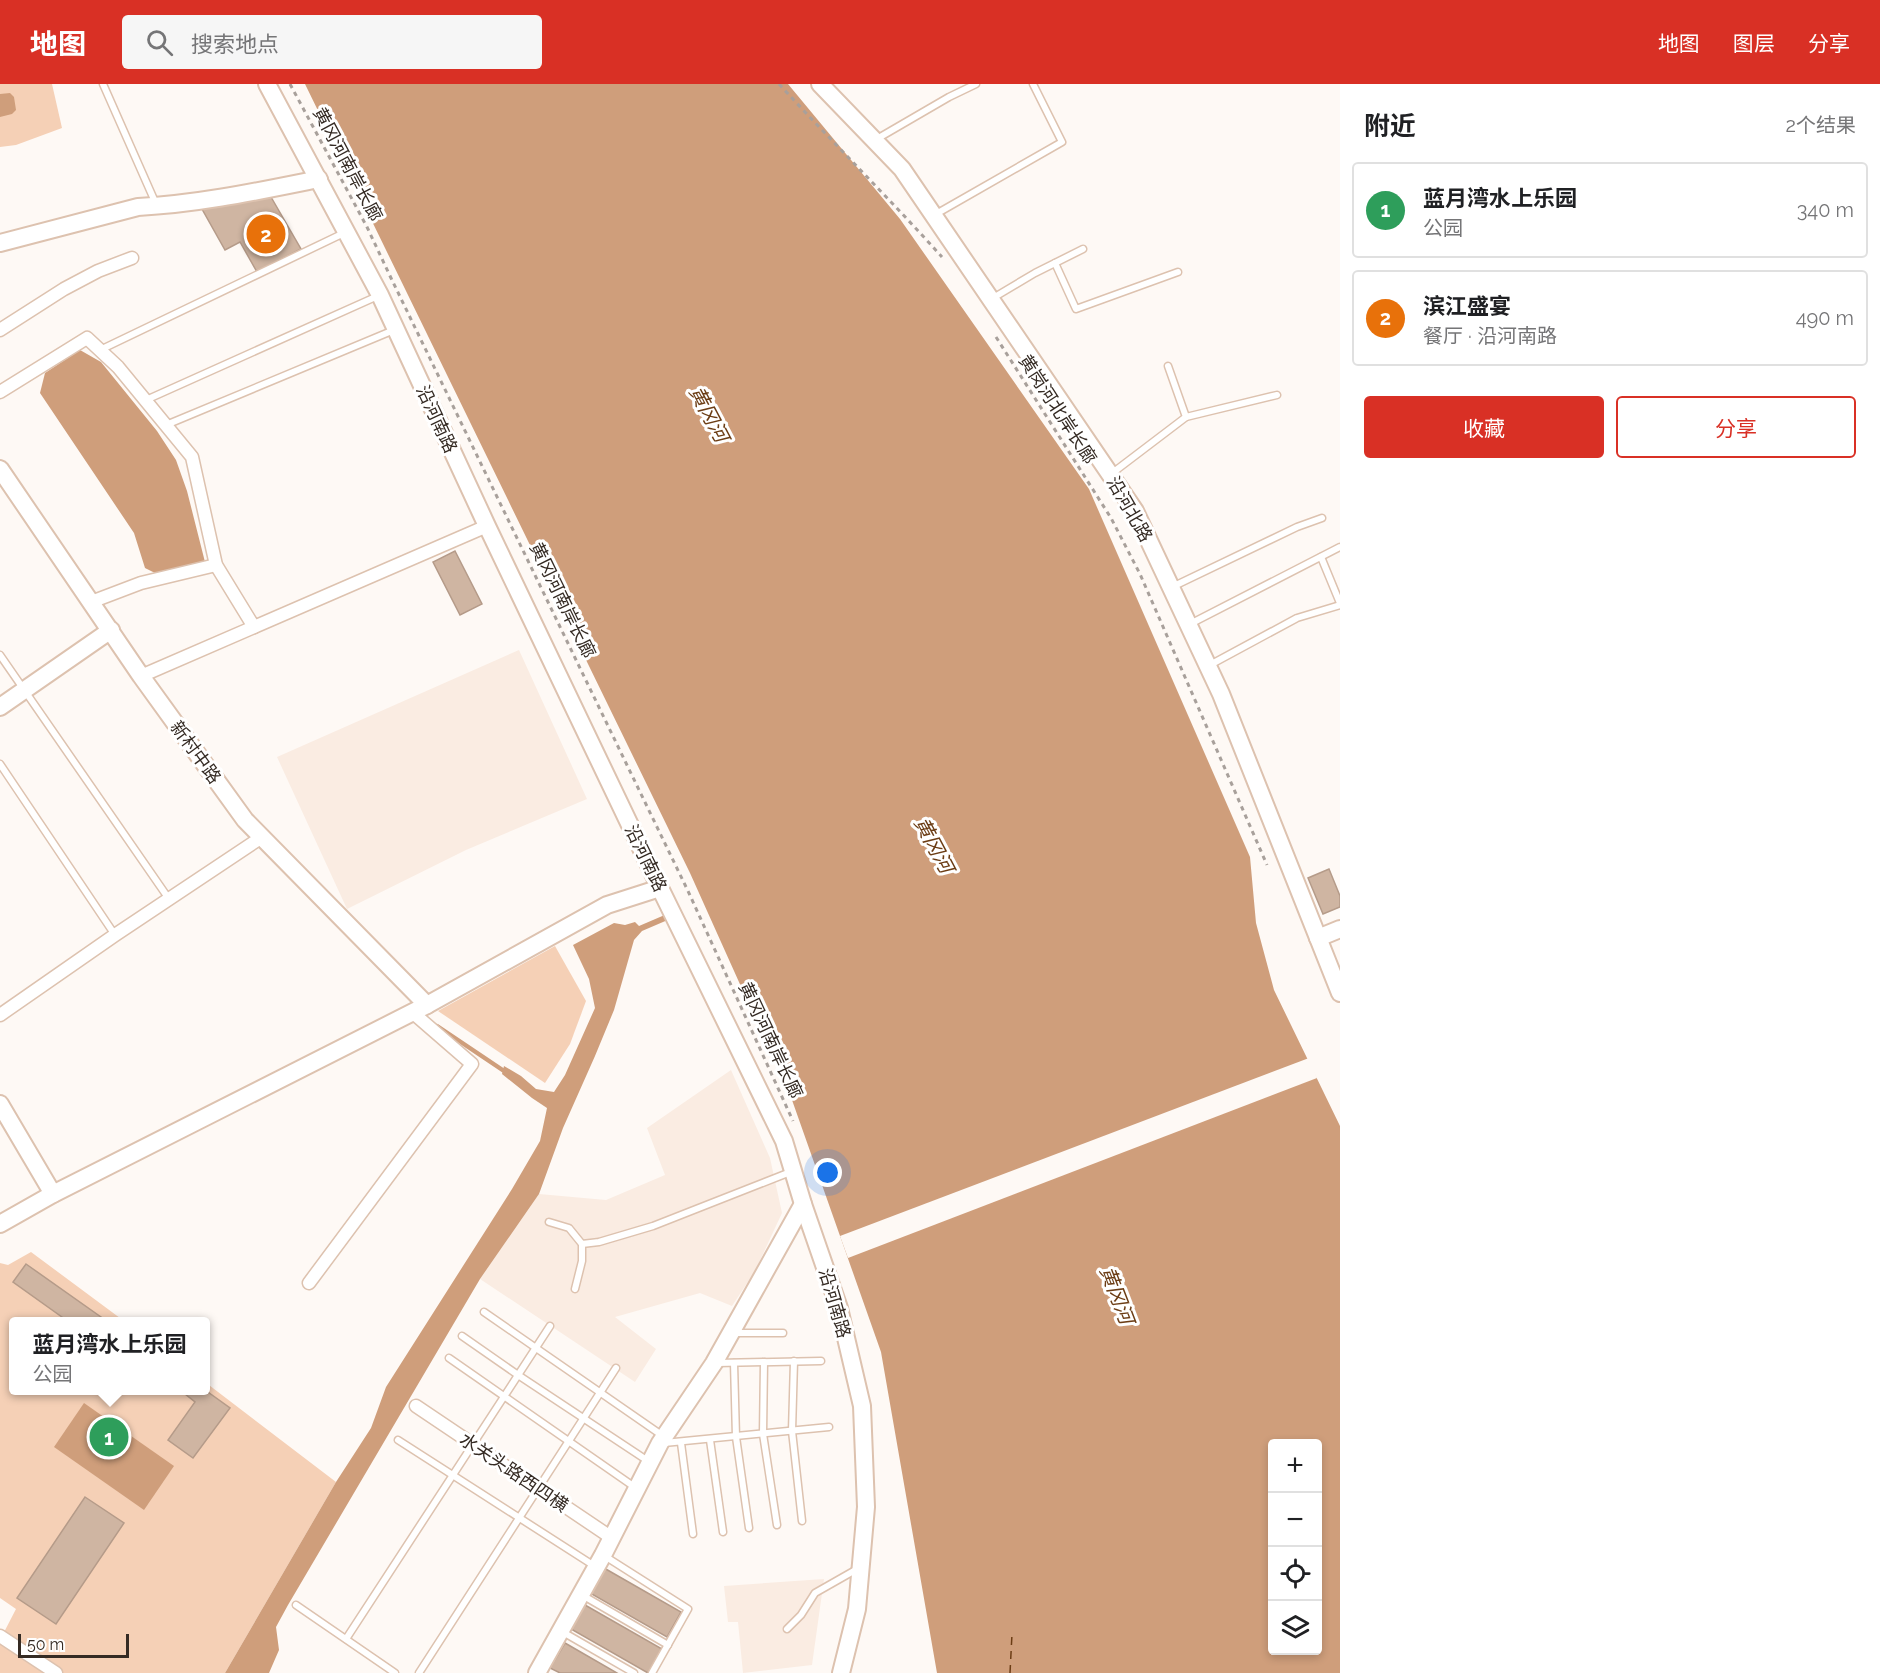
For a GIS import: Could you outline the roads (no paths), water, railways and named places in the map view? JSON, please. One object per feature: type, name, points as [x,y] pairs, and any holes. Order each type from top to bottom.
[{"type":"street","name":"沿河南路","points":[[267,84],[380,295],[487,526],[784,1141],[803,1204],[840,1308],[862,1406],[866,1507],[857,1609],[841,1673]]},
{"type":"street","name":"沿河北路","points":[[820,84],[902,169],[1135,511],[1221,694],[1340,993]]},
{"type":"street","points":[[0,243],[138,207],[231,195],[319,179]]},
{"type":"street","points":[[0,330],[98,270],[132,258]]},
{"type":"street","points":[[0,392],[87,338],[100,350],[118,367],[192,457],[216,565],[254,627]]},
{"type":"street","name":"新村中路","points":[[0,469],[141,676],[245,820],[420,1009]]},
{"type":"street","points":[[141,676],[487,526]]},
{"type":"street","points":[[91,602],[141,583],[216,565]]},
{"type":"street","points":[[0,707],[111,630]]},
{"type":"street","points":[[0,1015],[262,837]]},
{"type":"street","points":[[0,1224],[53,1194],[420,1009],[608,905],[660,888]]},
{"type":"street","points":[[1318,938],[1340,929]]},
{"type":"street","points":[[309,1283],[472,1064],[420,1009]]},
{"type":"street","points":[[0,1104],[53,1194]]},
{"type":"street","points":[[543,1671],[561,1631],[662,1440],[714,1363],[803,1204]]},
{"type":"street","name":"水关头路西四横","points":[[416,1406],[612,1538]]},
{"type":"street","points":[[0,1636],[56,1673]]},
{"type":"lane","points":[[103,84],[157,206]]},
{"type":"lane","points":[[874,140],[976,84]]},
{"type":"lane","points":[[934,216],[1062,142],[1033,84]]},
{"type":"lane","points":[[100,350],[347,231]]},
{"type":"lane","points":[[990,300],[1083,249]]},
{"type":"lane","points":[[1055,263],[1076,309],[1178,272]]},
{"type":"lane","points":[[145,401],[380,295]]},
{"type":"lane","points":[[165,425],[395,329]]},
{"type":"lane","points":[[1168,366],[1186,417]]},
{"type":"lane","points":[[1111,474],[1186,417],[1277,395]]},
{"type":"lane","points":[[1172,587],[1297,527],[1322,518]]},
{"type":"lane","points":[[1189,625],[1340,547]]},
{"type":"lane","points":[[1208,666],[1297,618],[1340,604],[1321,557]]},
{"type":"lane","points":[[0,656],[169,899]]},
{"type":"lane","points":[[0,764],[115,935]]},
{"type":"lane","points":[[582,1244],[599,1242],[653,1226],[793,1171]]},
{"type":"lane","points":[[549,1222],[570,1228],[582,1244],[582,1261],[575,1289]]},
{"type":"lane","points":[[484,1312],[600,1392],[662,1440],[681,1443],[829,1427]]},
{"type":"lane","points":[[346,1639],[550,1326]]},
{"type":"lane","points":[[730,1334],[783,1333]]},
{"type":"lane","points":[[462,1336],[650,1463]]},
{"type":"lane","points":[[449,1358],[637,1489]]},
{"type":"lane","points":[[794,1361],[792,1431],[802,1521]]},
{"type":"lane","points":[[714,1363],[821,1361]]},
{"type":"lane","points":[[764,1362],[763,1434],[777,1525]]},
{"type":"lane","points":[[734,1363],[736,1437],[749,1528]]},
{"type":"lane","points":[[419,1673],[615,1368]]},
{"type":"lane","points":[[398,1440],[519,1517],[688,1609],[652,1673]]},
{"type":"lane","points":[[710,1440],[723,1532]]},
{"type":"lane","points":[[681,1443],[693,1534]]},
{"type":"lane","points":[[787,1629],[801,1615],[815,1593],[860,1568]]},
{"type":"lane","points":[[581,1594],[668,1646]]},
{"type":"lane","points":[[296,1605],[395,1673]]},
{"type":"lane","points":[[561,1631],[634,1673]]},
{"type":"water","name":"黄冈河","points":[[305,84],[788,84],[900,219],[1089,489],[1250,857],[1256,923],[1274,990],[1340,1126],[1340,1673],[937,1673],[881,1352],[792,1100],[690,873]]},
{"type":"water","points":[[10,93],[14,97],[16,110],[12,114],[0,117],[0,94]]},
{"type":"water","points":[[80,350],[101,362],[157,431],[176,460],[187,491],[205,562],[157,574],[145,568],[134,533],[40,393],[45,373]]},
{"type":"water","points":[[667,914],[670,919],[642,931],[634,940],[614,1010],[563,1128],[539,1194],[480,1279],[288,1605],[276,1627],[279,1650],[269,1673],[225,1673],[336,1482],[371,1428],[386,1387],[540,1141],[547,1108],[502,1074],[504,1066],[521,1076],[536,1089],[554,1092],[565,1075],[595,1008],[589,979],[573,945],[614,923],[625,925],[635,922],[639,926]]},
{"type":"water","points":[[84,1403],[174,1466],[144,1510],[54,1447]]},
{"type":"waterway","points":[[437,1026],[507,1073]]},
{"type":"place","name":"滨江盛宴","points":[[266,234]]},
{"type":"place","name":"蓝月湾水上乐园","points":[[109,1437]]}]
